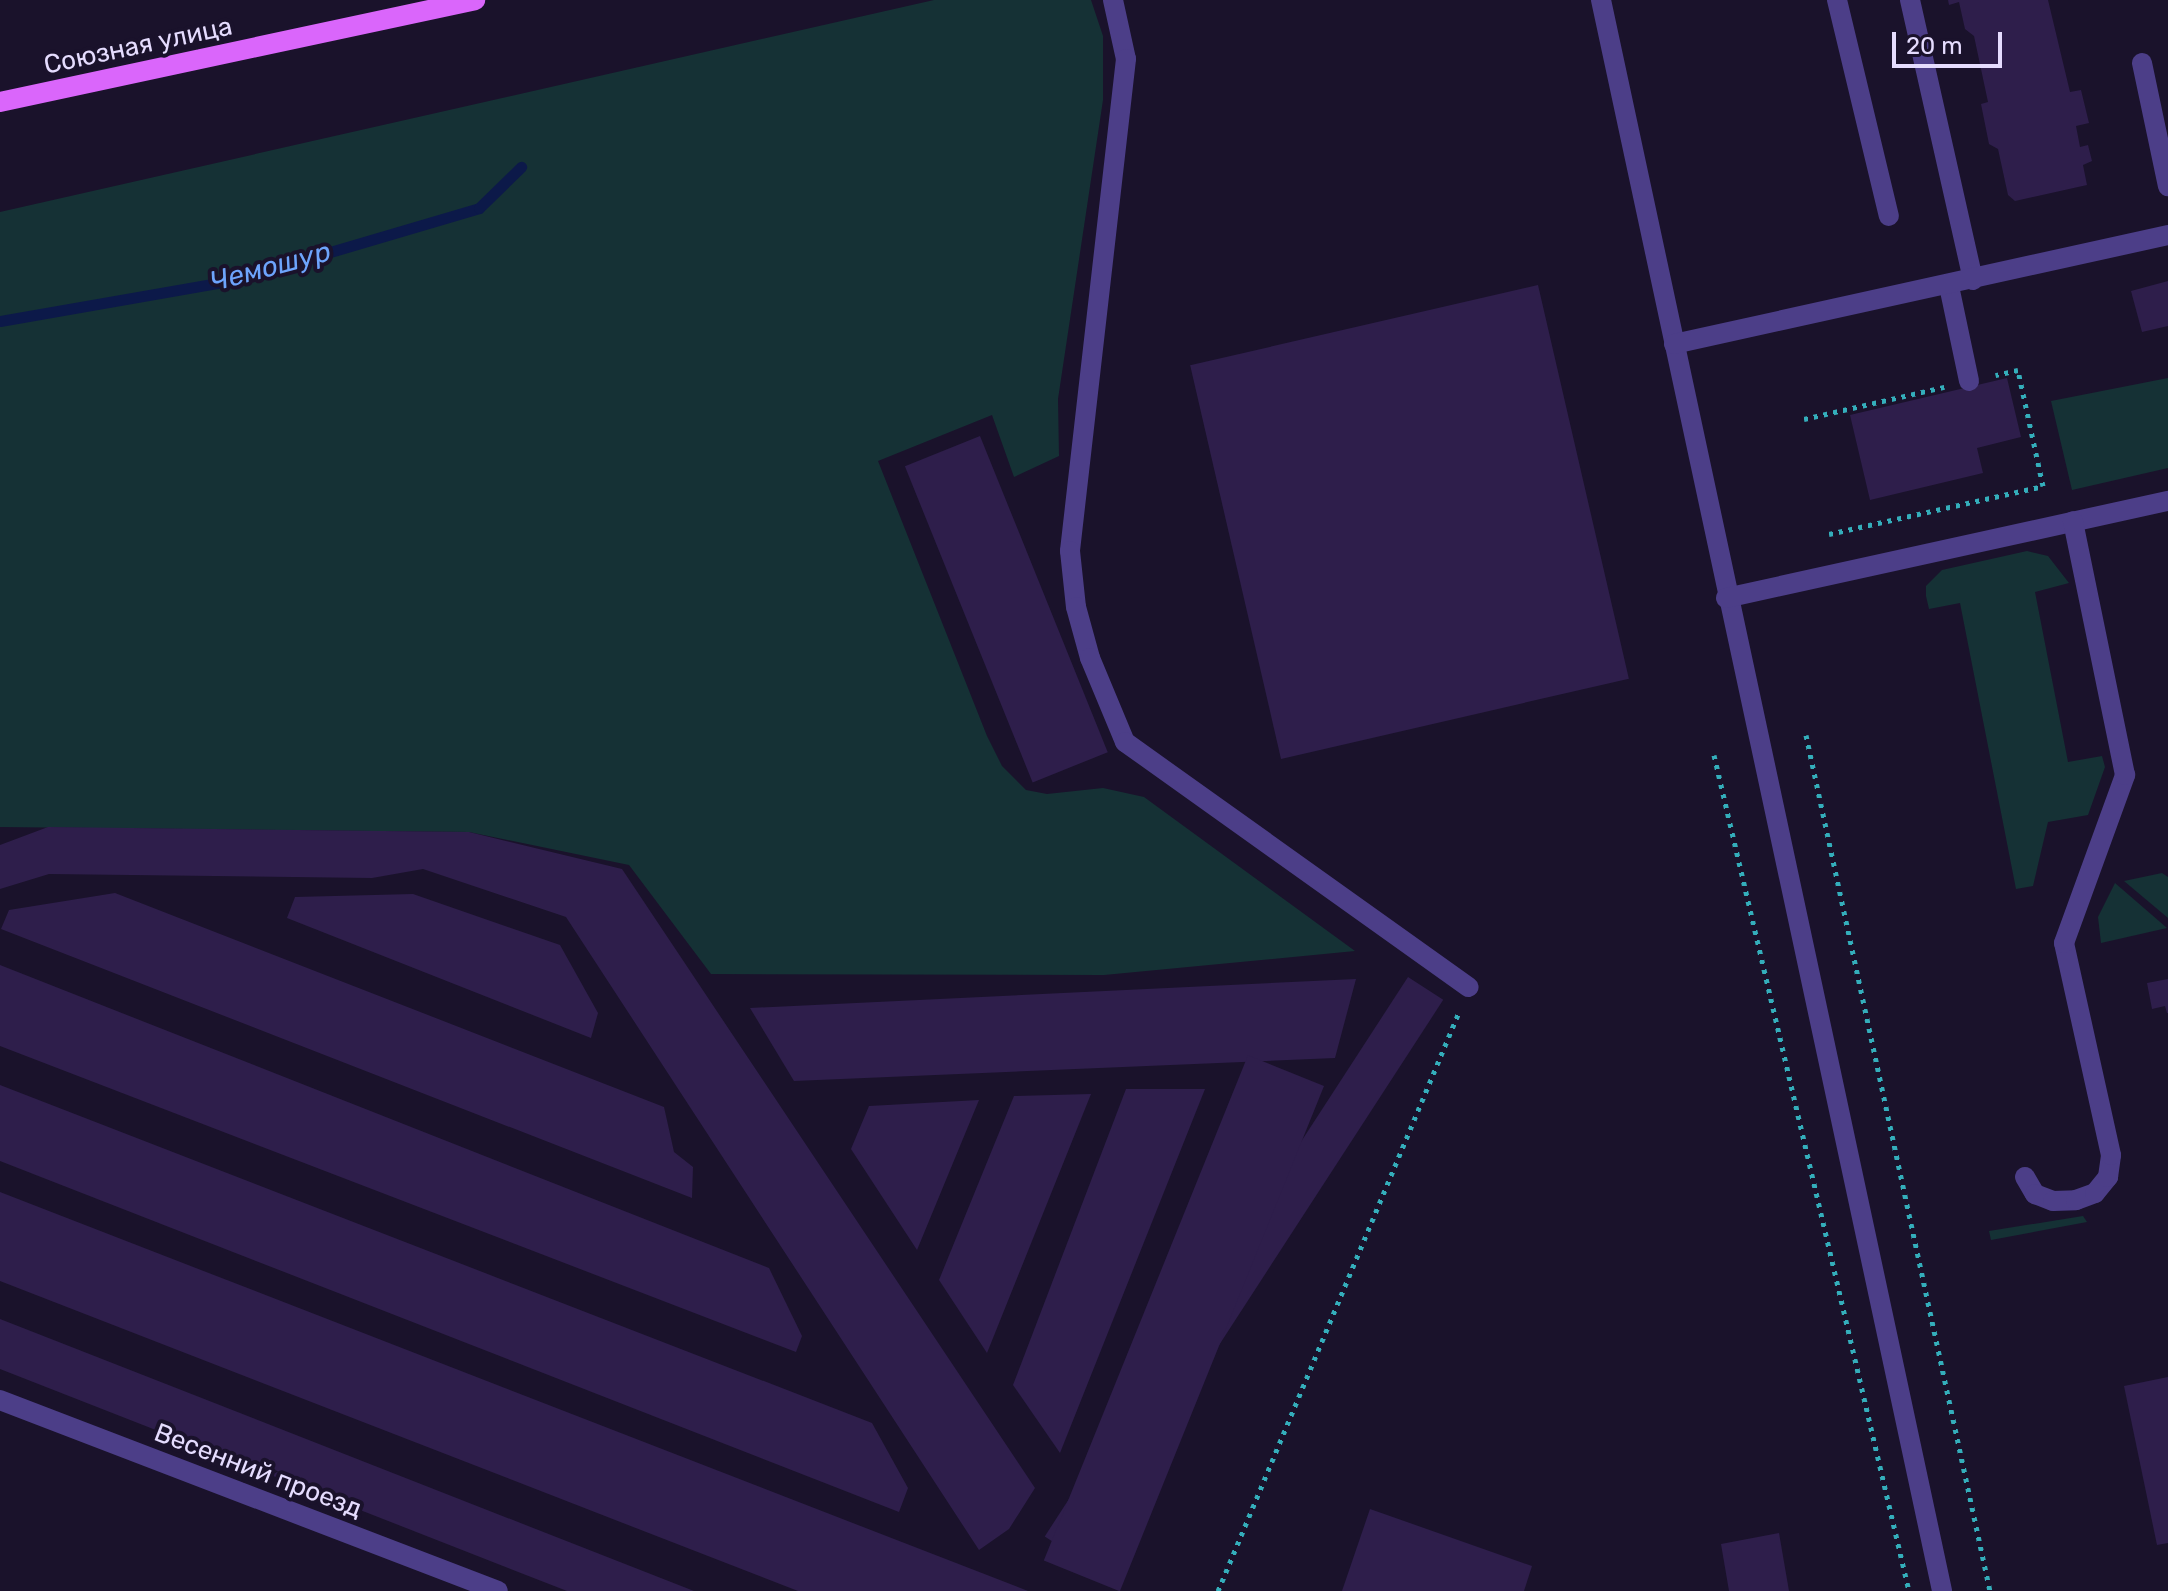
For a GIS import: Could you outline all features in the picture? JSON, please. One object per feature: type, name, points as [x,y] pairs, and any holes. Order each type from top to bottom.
[{"type":"main road","name":"Союзная улица","points":[[0,102],[475,0]]},
{"type":"street","points":[[1113,0],[1126,59],[1070,551],[1076,607],[1090,658],[1125,742],[1469,987]]},
{"type":"street","points":[[1601,0],[1726,598],[1942,1591]]},
{"type":"street","points":[[1837,0],[1889,216]]},
{"type":"street","points":[[1910,0],[1973,280]]},
{"type":"street","points":[[2142,63],[2168,186]]},
{"type":"street","points":[[1674,344],[1949,286],[2168,235]]},
{"type":"street","points":[[1949,286],[1969,381]]},
{"type":"street","points":[[1726,598],[2168,501]]},
{"type":"street","points":[[2025,1177],[2035,1194],[2053,1201],[2076,1200],[2095,1193],[2108,1177],[2111,1155],[2064,943],[2125,775],[2073,521]]},
{"type":"street","name":"Весенний проезд","points":[[0,1400],[498,1591]]},
{"type":"path","points":[[1804,419],[2018,370],[2043,486],[1829,534]]},
{"type":"path","points":[[1806,735],[1990,1591]]},
{"type":"path","points":[[1714,755],[1909,1591]]},
{"type":"path","points":[[1218,1591],[1469,987]]},
{"type":"green space","points":[[934,0],[1091,0],[1103,36],[1103,100],[1058,399],[1059,456],[1014,477],[992,415],[878,461],[987,736],[1002,766],[1026,790],[1047,794],[1103,788],[1144,797],[1355,951],[1104,975],[711,974],[629,865],[469,832],[0,827],[0,212]]},
{"type":"green space","points":[[2168,378],[2168,468],[2072,490],[2051,401]]},
{"type":"green space","points":[[2027,551],[2048,556],[2069,583],[2035,592],[2068,762],[2102,756],[2105,767],[2088,815],[2048,822],[2033,886],[2016,889],[1960,603],[1929,609],[1926,586],[1942,570]]},
{"type":"green space","points":[[2162,873],[2168,877],[2168,918],[2124,881]]},
{"type":"green space","points":[[2115,883],[2167,928],[2101,943],[2098,917]]},
{"type":"green space","points":[[2083,1216],[2087,1222],[1991,1240],[1989,1231]]},
{"type":"building","points":[[1948,0],[2048,0],[2070,92],[2081,90],[2089,123],[2076,126],[2080,147],[2088,145],[2092,161],[2083,165],[2087,185],[2015,201],[2008,195],[1998,149],[1989,144],[1981,104],[1988,102],[1974,36],[1965,29],[1959,2],[1949,5]]},
{"type":"building","points":[[2168,281],[2168,326],[2142,332],[2131,291]]},
{"type":"building","points":[[1538,285],[1629,679],[1281,759],[1190,365]]},
{"type":"building","points":[[2007,378],[2021,437],[1977,448],[1983,473],[1870,500],[1850,415]]},
{"type":"building","points":[[980,436],[1108,752],[1033,783],[905,466]]},
{"type":"building","points":[[48,827],[469,832],[622,869],[1035,1488],[1009,1529],[979,1550],[566,917],[423,869],[372,878],[49,874],[0,889],[0,845]]},
{"type":"building","points":[[115,893],[664,1107],[674,1152],[693,1167],[692,1198],[1,929],[9,910]]},
{"type":"building","points":[[413,894],[560,945],[598,1013],[591,1038],[287,918],[295,897]]},
{"type":"building","points":[[0,965],[769,1268],[802,1336],[796,1352],[0,1046]]},
{"type":"building","points":[[1408,977],[1443,1000],[1080,1559],[1045,1536]]},
{"type":"building","points":[[1356,979],[1335,1058],[794,1081],[750,1008]]},
{"type":"building","points":[[2168,979],[2167,1013],[2165,1006],[2152,1009],[2147,983]]},
{"type":"building","points":[[1248,1055],[1324,1086],[1120,1591],[1044,1561]]},
{"type":"building","points":[[0,1085],[872,1423],[908,1488],[899,1512],[0,1161]]},
{"type":"building","points":[[1126,1089],[1205,1089],[1060,1453],[1013,1385]]},
{"type":"building","points":[[1091,1094],[987,1353],[939,1280],[1014,1096]]},
{"type":"building","points":[[979,1100],[917,1250],[851,1149],[869,1106]]},
{"type":"building","points":[[0,1192],[1028,1591],[798,1591],[0,1281]]},
{"type":"building","points":[[0,1319],[694,1591],[567,1591],[0,1369]]},
{"type":"building","points":[[2168,1377],[2168,1543],[2157,1545],[2124,1386]]},
{"type":"building","points":[[1370,1509],[1532,1566],[1524,1591],[1342,1591]]},
{"type":"building","points":[[1779,1533],[1789,1591],[1729,1591],[1721,1544]]},
{"type":"waterway","name":"Чемошур","points":[[0,321],[235,280],[479,208],[521,167]]}]
